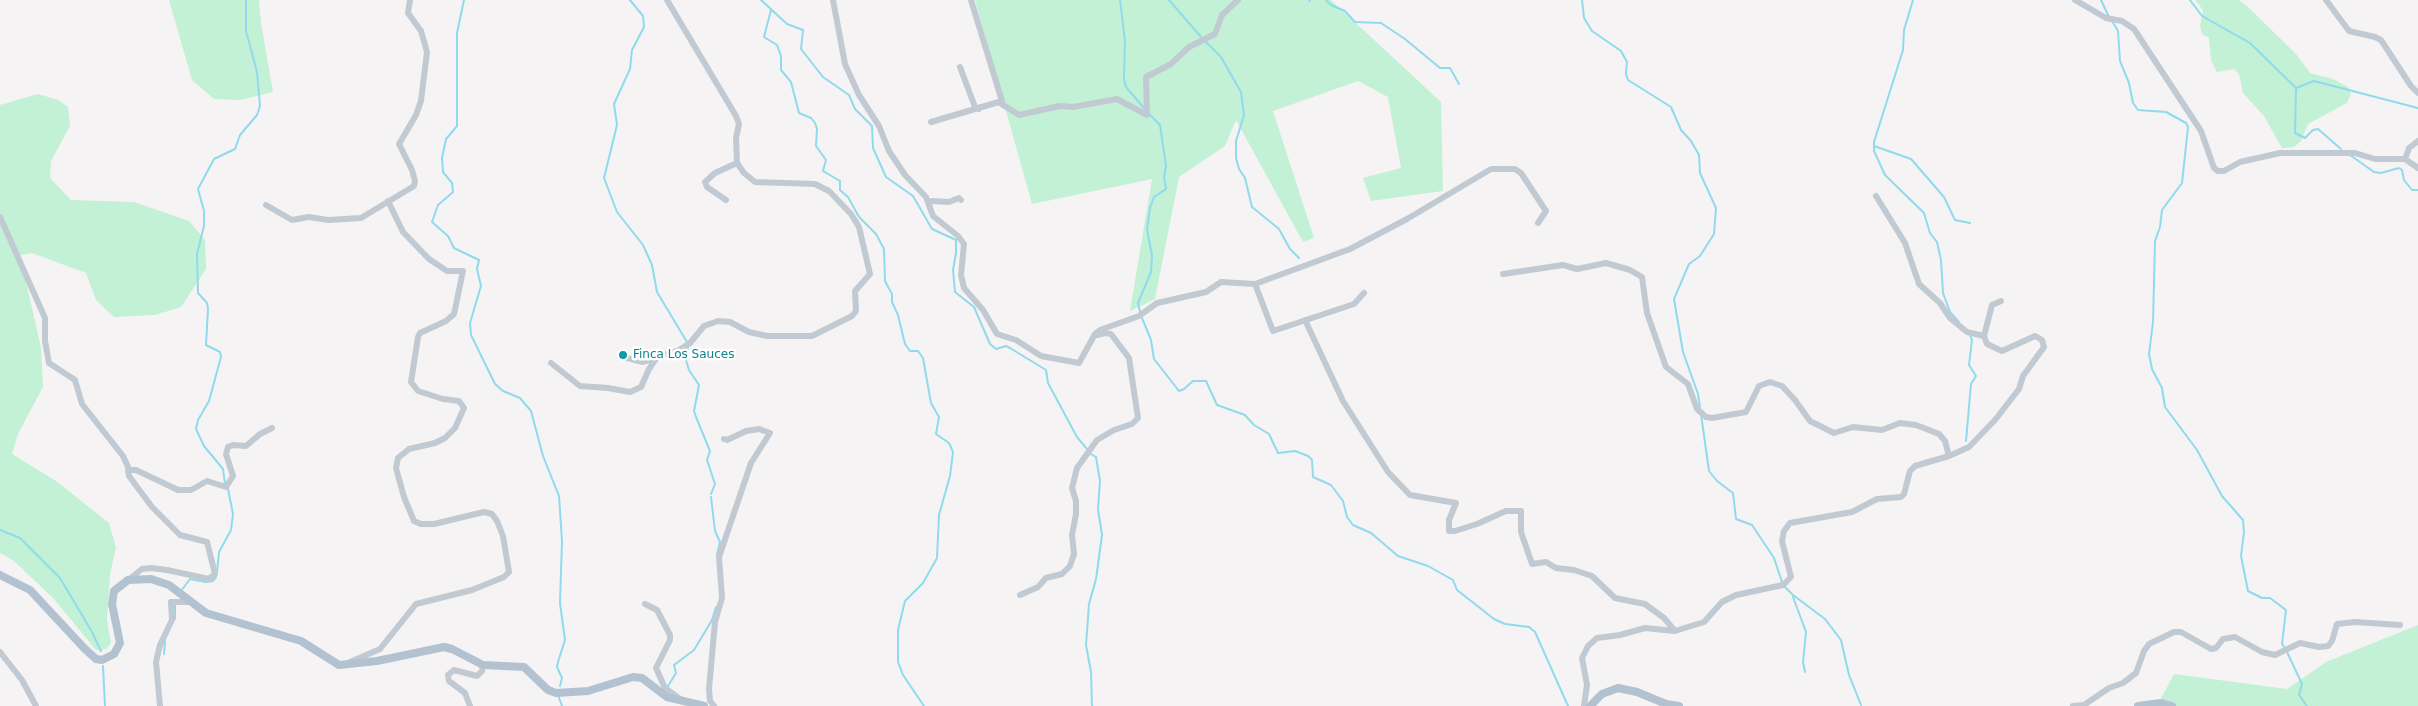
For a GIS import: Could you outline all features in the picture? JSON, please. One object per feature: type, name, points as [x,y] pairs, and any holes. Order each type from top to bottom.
[{"type":"main road","points":[[0,575],[30,590],[96,659],[102,660],[114,654],[119,648],[120,632],[112,598],[117,587],[128,580],[160,581],[206,613],[301,641],[334,663],[341,665],[377,661],[444,647],[452,649],[483,665],[524,667],[548,690],[556,693],[588,691],[633,676],[642,678],[667,697],[704,706]]},
{"type":"main road","points":[[1590,706],[1602,694],[1618,688],[1637,692],[1666,704],[1679,706]]},
{"type":"main road","points":[[2138,706],[2161,703],[2172,706]]},
{"type":"street","points":[[266,205],[292,220],[309,217],[346,220],[369,216],[388,201],[410,190],[415,183],[412,170],[398,144],[416,115],[422,101],[427,52],[421,31],[408,13],[410,0]]},
{"type":"street","points":[[627,358],[643,362],[686,346],[704,326],[718,321],[730,322],[749,332],[767,336],[812,336],[849,318],[856,311],[855,291],[868,278],[870,270],[861,234],[851,214],[829,191],[818,184],[755,182],[748,178],[737,163],[736,138],[739,124],[736,116],[668,0]]},
{"type":"street","points":[[833,0],[840,46],[854,85],[879,126],[889,151],[929,203],[938,221],[958,236],[964,244],[961,270],[962,284],[983,310],[997,334],[1016,340],[1039,355],[1075,363],[1080,361],[1100,330],[1139,316],[1157,303],[1204,292],[1221,282],[1255,284],[1350,249],[1407,220],[1491,169],[1515,169],[1521,173],[1547,212],[1538,223]]},
{"type":"street","points":[[971,0],[1002,100],[1000,104]]},
{"type":"street","points":[[932,122],[1000,104],[1019,114],[1060,106],[1073,108],[1118,99],[1147,115],[1146,77],[1171,64],[1189,47],[1215,34],[1222,15],[1238,0]]},
{"type":"street","points":[[2075,0],[2106,18],[2122,21],[2134,29],[2201,131],[2214,168],[2218,171],[2224,171],[2240,162],[2280,153],[2355,152],[2375,159],[2405,159],[2418,168]]},
{"type":"street","points":[[2326,0],[2349,31],[2381,40],[2411,86],[2418,93]]},
{"type":"street","points":[[960,68],[975,107],[979,109]]},
{"type":"street","points":[[2405,159],[2409,148],[2418,141]]},
{"type":"street","points":[[726,200],[707,187],[706,182],[716,173],[737,163]]},
{"type":"street","points":[[1876,196],[1898,230],[1919,284],[1940,304],[1950,318],[1967,332],[1984,336]]},
{"type":"street","points":[[929,203],[932,201],[949,202],[959,198],[961,200]]},
{"type":"street","points":[[341,665],[380,650],[416,604],[472,590],[504,577],[509,572],[503,536],[492,514],[484,512],[434,524],[421,524],[414,521],[404,497],[396,468],[398,458],[409,449],[435,443],[445,438],[455,428],[464,408],[459,401],[443,400],[418,391],[411,382],[418,337],[420,333],[446,321],[454,314],[463,271],[447,271],[430,259],[403,232],[388,201]]},
{"type":"street","points":[[0,217],[45,318],[45,341],[49,363],[75,380],[82,404],[123,456],[129,469],[128,473],[152,507],[180,535],[207,542],[215,574],[209,579],[151,568],[142,569],[128,580]]},
{"type":"street","points":[[1504,274],[1563,265],[1577,269],[1606,263],[1630,270],[1642,277],[1647,313],[1666,367],[1688,384],[1697,409],[1706,417],[1712,418],[1746,412],[1759,386],[1770,382],[1782,386],[1798,403],[1810,421],[1834,434],[1853,427],[1882,430],[1900,423],[1916,425],[1939,434],[1945,441],[1949,456]]},
{"type":"street","points":[[1255,284],[1272,331],[1354,304],[1364,293]]},
{"type":"street","points":[[1584,706],[1586,685],[1582,658],[1584,652],[1597,638],[1620,635],[1643,628],[1675,631],[1704,622],[1722,602],[1736,595],[1783,585],[1790,580],[1791,575],[1782,538],[1784,531],[1790,523],[1852,512],[1877,499],[1901,496],[1904,494],[1913,467],[1949,456],[1969,447],[1995,420],[2018,390],[2023,376],[2044,345],[2042,340],[2035,336],[1999,351],[1987,344],[1984,336],[1992,305],[1995,302],[2001,301]]},
{"type":"street","points":[[1305,320],[1343,401],[1388,472],[1410,495],[1456,503],[1450,520],[1449,531],[1455,532],[1506,511],[1521,512],[1521,532],[1532,564],[1546,562],[1556,568],[1574,570],[1592,576],[1615,598],[1645,604],[1664,618],[1675,631]]},
{"type":"street","points":[[1020,595],[1038,587],[1046,578],[1062,574],[1070,566],[1074,554],[1072,535],[1076,514],[1076,501],[1072,488],[1078,468],[1097,440],[1114,430],[1132,424],[1138,418],[1130,358],[1110,334],[1104,333],[1094,337]]},
{"type":"street","points":[[551,363],[580,386],[630,392],[641,387],[649,369],[660,355]]},
{"type":"street","points":[[129,469],[136,470],[178,490],[191,490],[207,481],[226,487],[233,476],[226,454],[228,447],[233,445],[246,446],[260,434],[272,428]]},
{"type":"street","points":[[714,706],[710,700],[709,689],[715,622],[722,598],[719,556],[750,463],[770,433],[759,429],[746,431],[727,440],[724,439]]},
{"type":"street","points":[[160,706],[156,662],[160,645],[172,620],[171,602],[190,602]]},
{"type":"street","points":[[645,604],[657,610],[670,635],[670,640],[656,668],[665,688],[680,700]]},
{"type":"street","points":[[2073,706],[2084,706],[2109,688],[2123,683],[2136,674],[2144,651],[2149,644],[2174,632],[2181,632],[2211,649],[2216,648],[2223,639],[2235,637],[2275,656],[2300,643],[2319,647],[2328,646],[2337,624],[2400,625]]},
{"type":"street","points":[[0,652],[22,680],[36,706]]},
{"type":"street","points":[[470,706],[465,694],[449,681],[448,675],[454,670],[476,676],[482,670],[483,665]]},
{"type":"green space","points":[[169,0],[259,0],[273,92],[240,100],[214,99],[192,80]]},
{"type":"green space","points":[[975,0],[1331,0],[1441,102],[1443,191],[1371,201],[1363,178],[1401,168],[1388,97],[1358,81],[1273,111],[1314,238],[1303,242],[1236,120],[1225,146],[1179,177],[1155,299],[1130,311],[1152,179],[1032,204]]},
{"type":"green space","points":[[2195,0],[2239,0],[2296,54],[2310,73],[2333,79],[2348,87],[2351,94],[2347,103],[2308,124],[2301,141],[2294,147],[2282,148],[2264,116],[2243,93],[2239,74],[2234,69],[2217,72],[2211,60],[2209,38],[2202,34],[2200,26],[2203,10]]},
{"type":"green space","points":[[38,94],[58,100],[68,107],[70,126],[51,161],[50,178],[71,200],[134,202],[189,221],[205,240],[206,269],[181,307],[155,315],[114,317],[96,300],[86,273],[32,253],[20,255],[41,348],[43,387],[18,434],[12,454],[56,481],[109,523],[116,548],[110,574],[107,620],[111,643],[106,649],[96,650],[53,598],[13,560],[0,553],[0,105]]},
{"type":"green space","points":[[2418,625],[2418,706],[2157,706],[2174,674],[2287,689],[2326,662]]},
{"type":"waterway","points":[[225,484],[223,469],[204,446],[196,429],[198,420],[209,401],[221,357],[220,352],[206,345],[208,309],[207,303],[198,293],[197,254],[204,226],[204,211],[198,189],[214,159],[235,149],[240,135],[257,115],[260,106],[257,72],[246,31],[246,0]]},
{"type":"waterway","points":[[464,0],[457,33],[457,126],[446,139],[442,158],[443,172],[452,183],[453,192],[438,205],[432,222],[448,236],[454,248],[479,260],[477,269],[481,286],[470,323],[471,335],[495,384],[503,391],[520,398],[531,411],[543,456],[559,496],[562,541],[560,603],[565,640],[557,667],[562,678],[560,686]]},
{"type":"waterway","points":[[630,0],[643,16],[644,27],[632,50],[630,69],[614,104],[617,125],[604,178],[617,212],[643,245],[652,265],[657,292],[687,342]]},
{"type":"waterway","points":[[761,0],[787,24],[803,30],[801,49],[823,77],[849,95],[855,109],[872,126],[873,148],[886,177],[913,196],[932,229],[956,240],[953,270],[955,292],[974,307],[990,344],[996,349],[1006,346],[1046,370],[1048,383],[1077,437],[1087,449]]},
{"type":"waterway","points":[[1120,0],[1125,41],[1124,79],[1126,87],[1144,108]]},
{"type":"waterway","points":[[1169,0],[1202,38]]},
{"type":"waterway","points":[[1326,0],[1331,5],[1345,11],[1355,22],[1381,23],[1405,39],[1440,68],[1450,68],[1459,84]]},
{"type":"waterway","points":[[1582,0],[1584,18],[1592,31],[1621,51],[1627,62],[1626,74],[1628,80],[1671,107],[1681,130],[1691,141],[1699,155],[1700,173],[1716,208],[1714,234],[1700,256],[1689,264],[1674,299],[1683,352],[1698,394],[1700,407]]},
{"type":"waterway","points":[[1913,0],[1904,30],[1903,50],[1874,142],[1874,151],[1885,175],[1924,213],[1930,233],[1937,242],[1941,260],[1943,293],[1950,312],[1959,322]]},
{"type":"waterway","points":[[2101,0],[2109,17]]},
{"type":"waterway","points":[[2190,0],[2202,16],[2250,43],[2296,88],[2314,81],[2418,108]]},
{"type":"waterway","points":[[771,10],[764,37],[777,45],[781,56],[781,70],[791,82],[799,113],[811,118],[815,123],[817,129],[816,146],[826,160],[823,171],[840,181],[840,190],[848,197],[859,217],[876,234],[884,249],[885,281],[892,294],[892,302],[898,315],[905,344],[910,351],[918,351],[923,358],[931,403],[939,417],[936,434],[949,443],[953,452],[950,476],[939,515],[937,558],[923,583],[905,601],[898,630],[898,662],[903,675],[924,706]]},
{"type":"waterway","points":[[2112,21],[2118,31],[2120,61],[2129,83],[2133,103],[2138,110],[2166,112],[2186,123],[2188,127],[2182,183],[2162,210],[2160,227],[2155,241],[2153,322],[2149,354],[2152,369],[2162,388],[2165,407],[2197,450],[2222,496],[2243,520],[2244,532],[2241,556],[2248,591],[2262,598],[2270,598],[2286,610],[2282,644],[2285,648]]},
{"type":"waterway","points":[[1205,41],[1221,57],[1241,92],[1244,115],[1236,141],[1236,158],[1239,169],[1245,178],[1252,207],[1279,229],[1290,249],[1299,258]]},
{"type":"waterway","points":[[2296,89],[2295,133],[2305,138],[2313,130],[2318,129],[2341,149]]},
{"type":"waterway","points":[[1140,312],[1138,303],[1151,272],[1152,256],[1147,229],[1150,208],[1154,197],[1166,189],[1164,177],[1166,166],[1160,125],[1149,114]]},
{"type":"waterway","points":[[1874,146],[1911,159],[1944,197],[1955,220],[1970,223]]},
{"type":"waterway","points":[[2350,155],[2374,172],[2381,173],[2399,168],[2402,170],[2404,180],[2412,190],[2418,190]]},
{"type":"waterway","points":[[1142,318],[1151,340],[1154,359],[1179,391],[1193,381],[1206,381],[1217,405],[1245,415],[1254,425],[1269,434],[1278,453],[1295,451],[1308,456],[1312,460],[1313,477],[1331,485],[1343,501],[1347,517],[1353,525],[1371,533],[1398,556],[1428,566],[1453,580],[1457,590],[1494,619],[1505,624],[1529,627],[1535,632],[1568,706]]},
{"type":"waterway","points":[[1966,441],[1971,384],[1976,376],[1969,365],[1972,340],[1970,335]]},
{"type":"waterway","points":[[688,348],[686,360],[689,370],[699,385],[694,411],[710,451],[707,460],[715,484],[711,494]]},
{"type":"waterway","points":[[1701,414],[1709,471],[1717,481],[1733,493],[1736,519],[1752,525],[1774,558],[1783,585],[1825,619],[1841,640],[1849,675],[1861,705]]},
{"type":"waterway","points":[[1089,453],[1096,457],[1100,481],[1098,509],[1102,535],[1096,579],[1089,604],[1086,645],[1091,672],[1092,706]]},
{"type":"waterway","points":[[217,573],[219,552],[231,530],[233,514],[228,489]]},
{"type":"waterway","points":[[711,497],[715,531],[720,542],[717,555]]},
{"type":"waterway","points":[[0,530],[20,538],[60,578],[101,651]]},
{"type":"waterway","points":[[181,591],[190,579],[206,582],[213,581],[216,577]]},
{"type":"waterway","points":[[1793,597],[1806,632],[1803,662],[1805,672]]},
{"type":"waterway","points":[[175,604],[175,619]]},
{"type":"waterway","points":[[668,686],[676,673],[674,665],[694,650],[712,620],[716,607]]},
{"type":"waterway","points":[[164,654],[165,641]]},
{"type":"waterway","points":[[2287,652],[2302,684],[2299,695],[2307,706]]},
{"type":"waterway","points":[[103,666],[105,706]]},
{"type":"waterway","points":[[558,695],[562,706]]},
{"type":"place","name":"Finca Los Sauces","points":[[623,355]]}]
